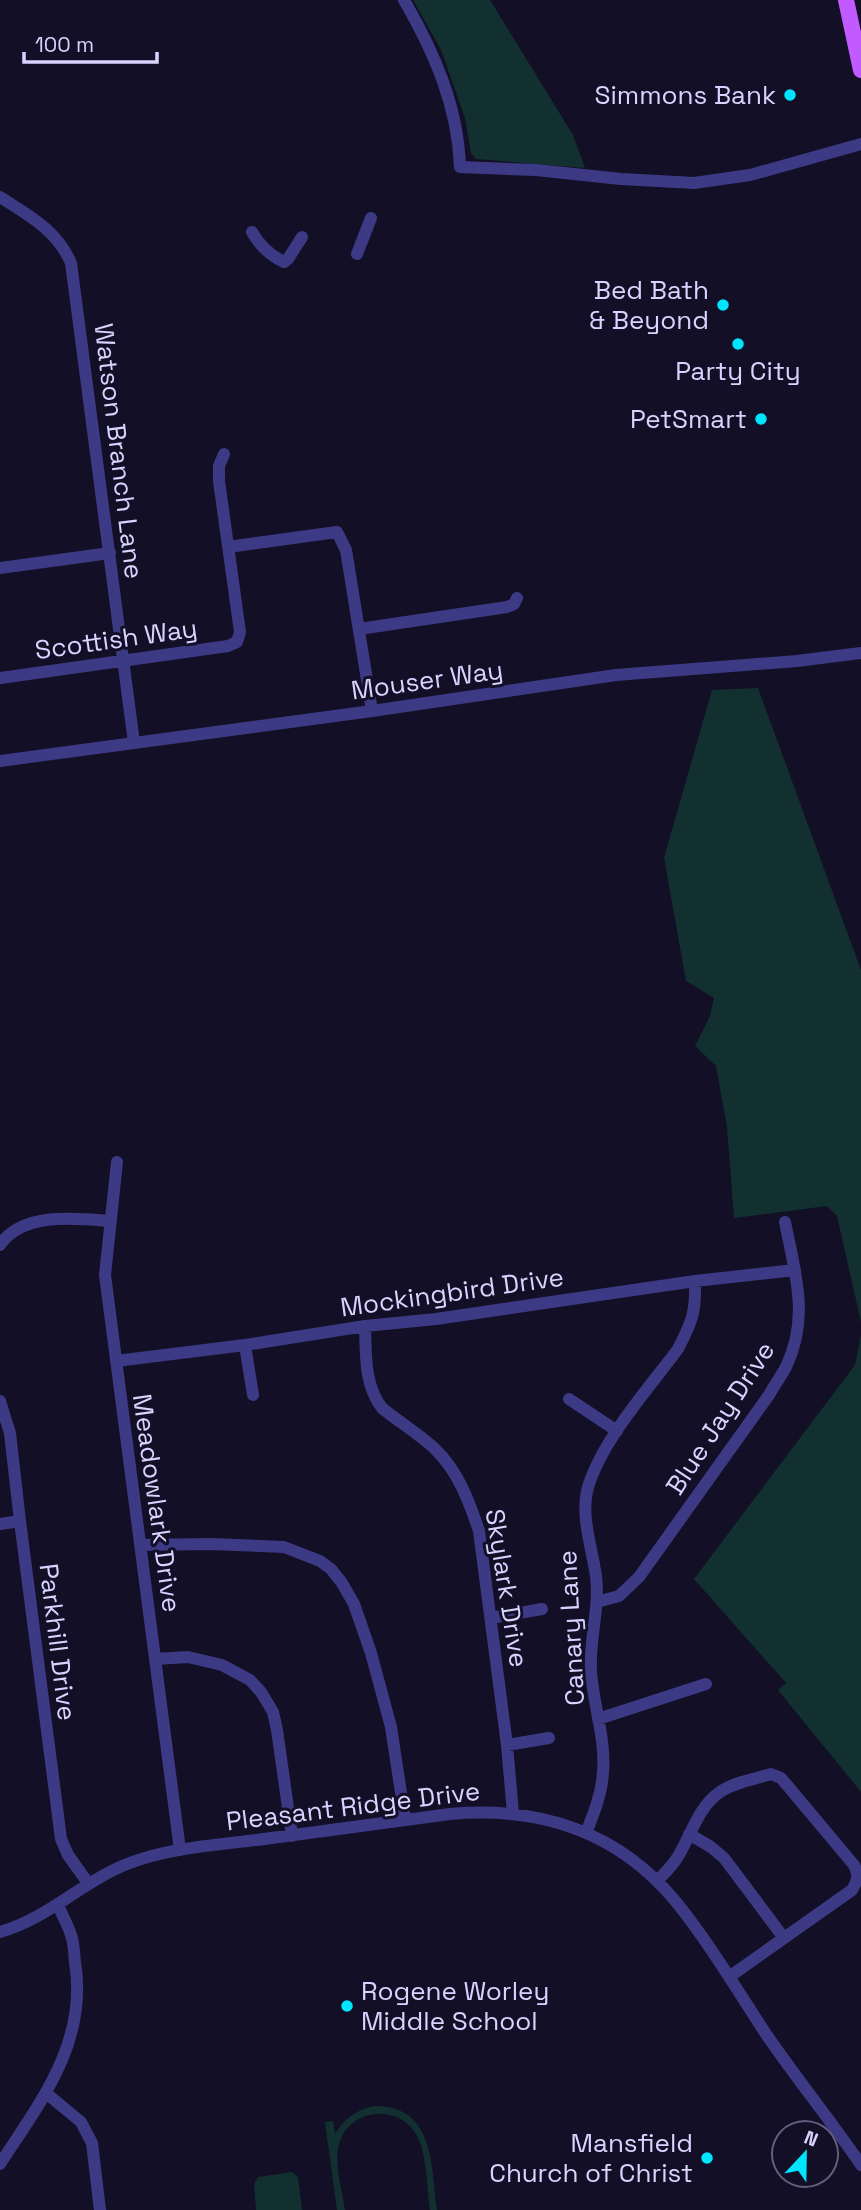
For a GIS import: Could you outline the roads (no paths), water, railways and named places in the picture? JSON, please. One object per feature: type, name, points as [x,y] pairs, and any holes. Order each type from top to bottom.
[{"type":"main road","points":[[846,0],[861,70]]},
{"type":"street","points":[[404,0],[426,38],[451,102],[460,146],[460,167],[536,170],[694,183],[750,175],[861,144]]},
{"type":"street","name":"Watson Branch Lane","points":[[0,197],[47,228],[66,250],[71,263],[134,743]]},
{"type":"street","points":[[357,254],[371,218]]},
{"type":"street","points":[[252,233],[273,257],[284,262],[302,237]]},
{"type":"street","points":[[224,454],[218,473],[228,547],[337,532],[346,550],[372,711]]},
{"type":"street","name":"Scottish Way","points":[[0,678],[228,646],[237,642],[240,632],[228,547]]},
{"type":"street","points":[[0,568],[110,553]]},
{"type":"street","points":[[359,629],[507,607],[514,604],[517,598]]},
{"type":"street","name":"Mouser Way","points":[[0,761],[616,675],[797,661],[861,653]]},
{"type":"street","name":"Meadowlark Drive","points":[[117,1162],[105,1275],[180,1850]]},
{"type":"street","points":[[0,1245],[8,1234],[18,1228],[39,1222],[80,1219],[109,1221]]},
{"type":"street","name":"Blue Jay Drive","points":[[597,1602],[619,1596],[639,1577],[786,1368],[798,1333],[800,1304],[785,1222]]},
{"type":"street","name":"Mockingbird Drive","points":[[116,1362],[795,1269]]},
{"type":"street","name":"Canary Lane","points":[[586,1833],[599,1797],[603,1772],[591,1672],[597,1602],[586,1508],[587,1490],[597,1463],[617,1431],[678,1349],[696,1305],[695,1281]]},
{"type":"street","name":"Skylark Drive","points":[[365,1326],[368,1374],[377,1402],[434,1449],[453,1471],[469,1501],[479,1531],[507,1745],[513,1813]]},
{"type":"street","points":[[245,1345],[253,1395]]},
{"type":"street","points":[[569,1399],[617,1431]]},
{"type":"street","name":"Parkhill Drive","points":[[0,1401],[10,1433],[61,1839],[68,1855],[88,1884]]},
{"type":"street","points":[[0,1524],[19,1521]]},
{"type":"street","points":[[141,1545],[284,1547],[320,1561],[331,1569],[354,1604],[371,1653],[391,1727],[405,1819]]},
{"type":"street","points":[[491,1618],[542,1609]]},
{"type":"street","points":[[155,1659],[188,1657],[222,1665],[250,1680],[261,1692],[273,1712],[277,1730],[292,1836]]},
{"type":"street","points":[[598,1719],[706,1685]]},
{"type":"street","points":[[507,1745],[548,1738]]},
{"type":"street","points":[[657,1881],[676,1860],[706,1807],[720,1791],[771,1774],[781,1779],[854,1865],[858,1874],[857,1883],[852,1890],[729,1977]]},
{"type":"street","name":"Pleasant Ridge Drive","points":[[0,1932],[12,1929],[58,1905],[88,1884],[128,1864],[180,1850],[405,1819],[484,1811],[551,1820],[607,1843],[657,1881],[677,1904],[861,2165]]},
{"type":"street","points":[[689,1834],[724,1858],[784,1938]]},
{"type":"street","points":[[0,2164],[46,2093],[71,2037],[77,2007],[78,1979],[71,1935],[58,1905]]},
{"type":"street","points":[[46,2093],[80,2122],[92,2143],[100,2210]]},
{"type":"place","name":"Simmons Bank","points":[[790,95]]},
{"type":"place","name":"Bed Bath & Beyond","points":[[723,305]]},
{"type":"place","name":"Party City","points":[[738,344]]},
{"type":"place","name":"PetSmart","points":[[761,419]]},
{"type":"place","name":"Rogene Worley Middle School","points":[[347,2006]]},
{"type":"place","name":"Mansfield Church of Christ","points":[[707,2158]]}]
